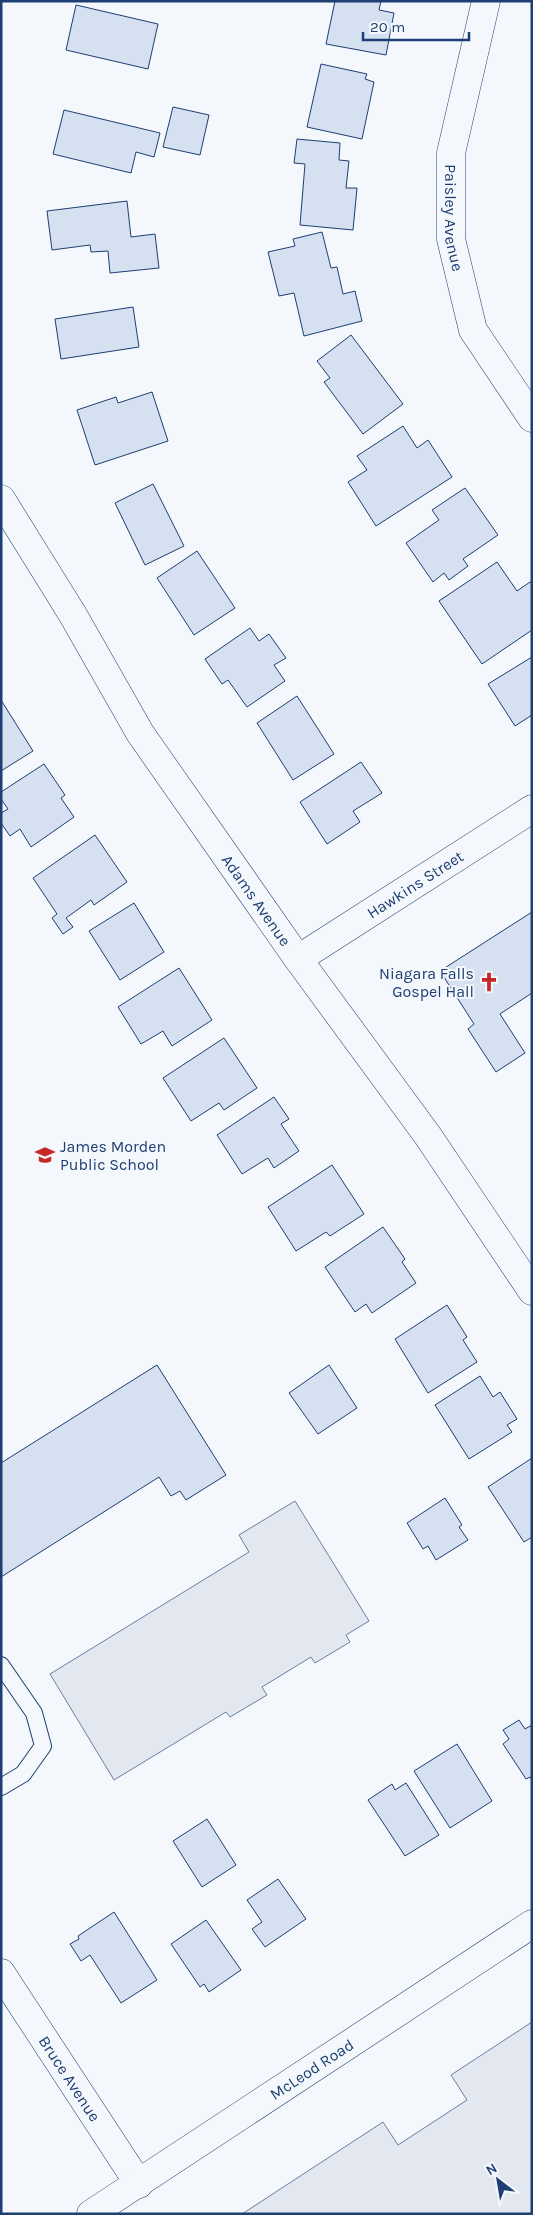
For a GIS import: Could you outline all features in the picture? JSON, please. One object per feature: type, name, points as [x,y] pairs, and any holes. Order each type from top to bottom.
[{"type":"street","name":"Paisley Avenue","points":[[486,1],[452,153],[451,239],[473,330],[532,418]]},
{"type":"street","name":"Adams Avenue","points":[[1,499],[73,616],[140,733],[298,959],[428,1136],[532,1291]]},
{"type":"street","name":"Hawkins Street","points":[[298,959],[532,809]]},
{"type":"street","name":"McLeod Road","points":[[91,2214],[532,1924]]},
{"type":"street","name":"Bruce Avenue","points":[[1,1973],[139,2184]]},
{"type":"lane","points":[[1,1665],[34,1713],[42,1746],[23,1774],[1,1787]]},
{"type":"shaded area","points":[[295,1501],[369,1621],[346,1635],[350,1642],[315,1663],[311,1657],[262,1687],[267,1695],[230,1717],[226,1712],[114,1780],[50,1674],[249,1552],[239,1535]]},
{"type":"shaded area","points":[[532,2022],[532,2214],[242,2214],[383,2122],[398,2145],[467,2100],[451,2075]]},
{"type":"building","points":[[335,1],[381,1],[379,10],[394,13],[386,55],[326,44]]},
{"type":"building","points":[[76,5],[158,24],[148,69],[66,50]]},
{"type":"building","points":[[321,64],[367,74],[365,79],[374,82],[362,139],[307,127]]},
{"type":"building","points":[[173,107],[209,115],[200,155],[163,147]]},
{"type":"building","points":[[64,110],[160,133],[154,157],[136,152],[131,173],[53,154]]},
{"type":"building","points":[[297,139],[340,143],[339,160],[349,161],[346,188],[357,188],[353,230],[300,225],[305,164],[294,163]]},
{"type":"building","points":[[127,201],[131,237],[155,234],[159,268],[110,273],[108,251],[91,252],[90,245],[52,250],[47,211]]},
{"type":"building","points":[[322,232],[331,268],[337,267],[343,294],[355,291],[362,321],[304,336],[294,293],[279,296],[268,252],[295,246],[293,239]]},
{"type":"building","points":[[133,307],[139,347],[61,359],[55,319]]},
{"type":"building","points":[[351,335],[403,404],[363,434],[324,382],[330,378],[317,361]]},
{"type":"building","points":[[152,392],[168,441],[95,465],[77,410],[116,397],[118,403]]},
{"type":"building","points":[[403,426],[417,448],[428,440],[452,477],[376,526],[348,482],[367,470],[357,456]]},
{"type":"building","points":[[153,484],[184,546],[145,565],[115,503]]},
{"type":"building","points":[[465,488],[498,535],[463,559],[468,566],[449,580],[444,573],[433,582],[406,543],[439,520],[432,510]]},
{"type":"building","points":[[197,551],[235,608],[194,635],[157,578]]},
{"type":"building","points":[[497,562],[517,591],[530,582],[532,584],[532,630],[482,664],[439,601]]},
{"type":"building","points":[[250,628],[259,641],[269,634],[286,658],[274,665],[285,681],[247,707],[228,680],[222,684],[205,659]]},
{"type":"building","points":[[532,657],[532,715],[515,726],[488,684]]},
{"type":"building","points":[[297,696],[334,754],[293,780],[257,723]]},
{"type":"building","points":[[1,700],[33,751],[1,771]]},
{"type":"building","points":[[361,762],[382,793],[353,811],[360,822],[327,844],[300,802]]},
{"type":"building","points":[[44,764],[65,795],[61,798],[74,817],[31,847],[20,829],[10,836],[1,823],[1,813],[8,809],[1,799],[1,792]]},
{"type":"building","points":[[95,835],[127,882],[94,905],[91,900],[66,918],[73,927],[63,934],[52,918],[57,914],[33,878]]},
{"type":"building","points":[[134,903],[164,952],[120,980],[89,931]]},
{"type":"building","name":"Niagara Falls Gospel Hall","points":[[532,912],[532,993],[500,1014],[525,1053],[496,1072],[468,1029],[474,1024],[440,971]]},
{"type":"building","points":[[179,968],[212,1020],[172,1046],[163,1031],[141,1044],[118,1007]]},
{"type":"building","points":[[224,1038],[257,1088],[224,1110],[219,1103],[191,1121],[163,1078]]},
{"type":"building","points":[[274,1097],[289,1119],[281,1124],[299,1151],[274,1168],[268,1158],[242,1174],[217,1135]]},
{"type":"building","points":[[332,1165],[364,1214],[330,1236],[326,1232],[296,1251],[268,1207]]},
{"type":"building","points":[[383,1227],[405,1259],[402,1262],[416,1283],[372,1313],[366,1304],[355,1312],[325,1267]]},
{"type":"building","points":[[447,1305],[467,1337],[463,1340],[477,1362],[428,1393],[395,1339]]},
{"type":"building","points":[[157,1365],[226,1475],[186,1500],[180,1491],[171,1496],[159,1477],[1,1577],[1,1463]]},
{"type":"building","points":[[329,1365],[357,1408],[318,1434],[289,1393]]},
{"type":"building","points":[[480,1376],[493,1397],[500,1392],[517,1419],[507,1425],[512,1432],[469,1459],[435,1405]]},
{"type":"building","points":[[532,1458],[532,1537],[524,1542],[488,1487]]},
{"type":"building","points":[[445,1498],[462,1525],[459,1527],[468,1540],[436,1560],[428,1546],[423,1549],[407,1523]]},
{"type":"building","points":[[519,1720],[525,1729],[532,1725],[532,1780],[530,1777],[526,1779],[503,1744],[509,1739],[503,1730]]},
{"type":"building","points":[[457,1744],[492,1801],[450,1828],[414,1771]]},
{"type":"building","points":[[406,1783],[439,1835],[405,1856],[368,1800],[392,1784],[395,1790]]},
{"type":"building","points":[[207,1819],[236,1865],[202,1887],[173,1841]]},
{"type":"building","points":[[278,1879],[306,1919],[265,1947],[252,1929],[262,1922],[247,1900]]},
{"type":"building","points":[[114,1912],[157,1980],[121,2003],[90,1955],[81,1961],[70,1944],[79,1939],[78,1936]]},
{"type":"building","points":[[206,1920],[241,1970],[209,1992],[204,1984],[200,1987],[171,1944]]},
{"type":"place","name":"Niagara Falls Gospel Hall","points":[[489,982]]},
{"type":"place","name":"James Morden Public School","points":[[45,1155]]}]
